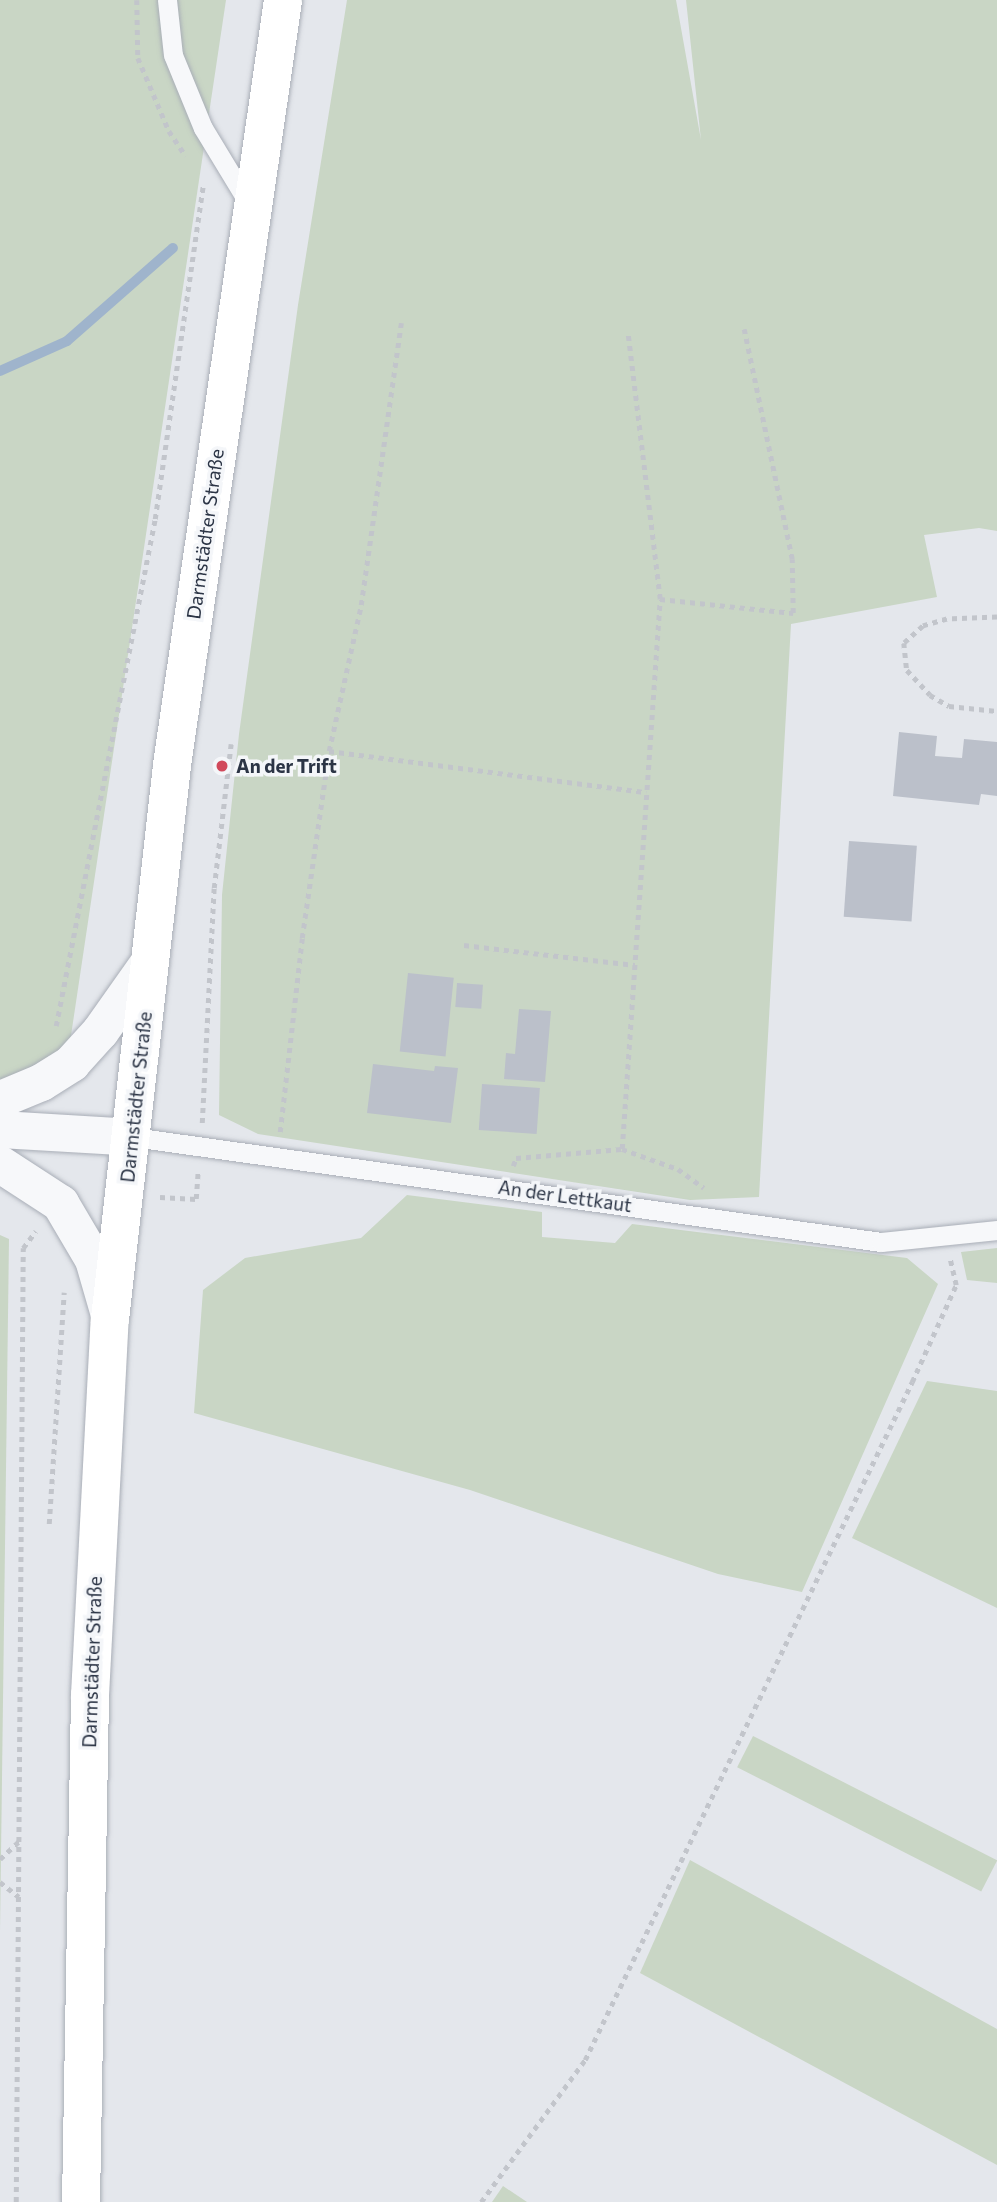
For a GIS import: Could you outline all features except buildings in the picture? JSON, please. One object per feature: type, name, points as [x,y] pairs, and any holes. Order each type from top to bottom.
[{"type":"main road","name":"Darmstädter Straße","points":[[81,2202],[90,1695],[110,1320],[133,1138],[173,765],[251,206],[283,0]]},
{"type":"street","points":[[0,1099],[41,1082],[71,1063],[100,1031],[150,960]]},
{"type":"street","points":[[0,1129],[133,1138]]},
{"type":"street","points":[[0,1164],[60,1203],[93,1259],[110,1320]]},
{"type":"lane","points":[[167,0],[173,55],[203,128],[251,206]]},
{"type":"lane","name":"An der Lettkaut","points":[[133,1138],[507,1187],[881,1242],[945,1238],[997,1230]]},
{"type":"path","points":[[137,0],[138,58],[169,131],[188,160]]},
{"type":"path","points":[[71,1063],[59,1049],[58,1010],[155,519],[205,188],[201,179]]},
{"type":"path","points":[[277,1157],[302,938],[329,751],[361,605],[401,323]]},
{"type":"path","points":[[660,599],[793,613],[792,559],[744,329]]},
{"type":"path","points":[[622,1149],[660,599],[628,332]]},
{"type":"path","points":[[997,617],[947,619],[923,626],[904,643],[906,670],[930,695],[949,706],[997,710]]},
{"type":"path","points":[[126,1194],[196,1199],[214,888],[231,744]]},
{"type":"path","points":[[329,751],[646,792]]},
{"type":"path","points":[[464,945],[635,965]]},
{"type":"path","points":[[507,1187],[516,1158],[622,1149],[678,1169],[694,1185],[707,1189]]},
{"type":"path","points":[[16,2202],[23,1248],[45,1220]]},
{"type":"path","points":[[481,2202],[585,2060],[803,1616],[956,1285],[945,1238]]},
{"type":"path","points":[[49,1524],[65,1279]]},
{"type":"path","points":[[0,1859],[19,1841]]},
{"type":"path","points":[[0,1882],[19,1897]]},
{"type":"green space","points":[[0,0],[226,0],[63,1089],[0,1086]]},
{"type":"green space","points":[[347,0],[676,0],[701,140],[686,0],[997,0],[997,531],[979,528],[924,535],[937,597],[791,624],[759,1197],[690,1200],[258,1134],[219,1115],[222,895],[239,734],[298,305]]},
{"type":"green space","points":[[407,1195],[542,1212],[542,1237],[615,1243],[632,1224],[907,1258],[938,1284],[802,1592],[718,1574],[470,1490],[194,1413],[203,1290],[245,1258],[361,1238]]},
{"type":"green space","points":[[0,1235],[9,1239],[0,1932]]},
{"type":"green space","points":[[997,1248],[997,1283],[967,1280],[961,1252]]},
{"type":"green space","points":[[927,1381],[997,1391],[997,1608],[852,1538]]},
{"type":"green space","points":[[753,1736],[997,1860],[981,1892],[737,1767]]},
{"type":"green space","points":[[690,1860],[997,2029],[997,2165],[640,1973]]},
{"type":"green space","points":[[503,2186],[527,2202],[492,2202]]},
{"type":"waterway","points":[[0,371],[67,341],[173,248]]},
{"type":"place","name":"An der Trift","points":[[222,766]]}]
